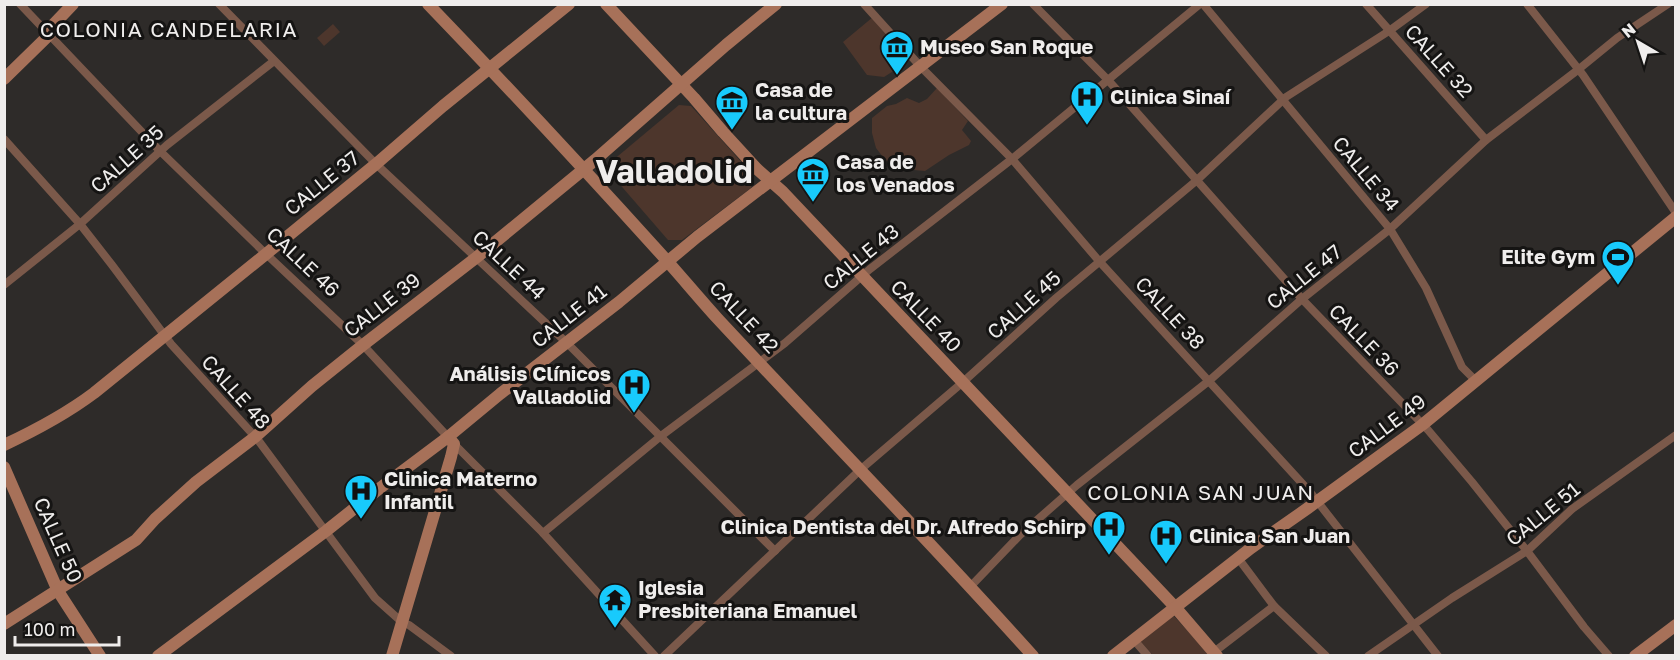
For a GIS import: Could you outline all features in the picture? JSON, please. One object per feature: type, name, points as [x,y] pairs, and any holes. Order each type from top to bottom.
[{"type":"main road","points":[[4,79],[49,35],[53,25],[73,4]]},
{"type":"main road","name":"CALLE 42","points":[[428,4],[491,69],[759,363],[971,586],[1033,656]]},
{"type":"main road","name":"CALLE 37","points":[[4,445],[43,427],[74,409],[569,4]]},
{"type":"main road","name":"CALLE 40","points":[[606,4],[757,169],[834,246],[1068,493],[1215,654]]},
{"type":"main road","name":"CALLE 39","points":[[4,624],[136,540],[155,519],[196,482],[255,437],[312,386],[363,345],[477,257],[776,4]]},
{"type":"main road","name":"CALLE 41","points":[[158,656],[380,488],[451,440],[500,394],[567,343],[705,230],[1002,4]]},
{"type":"main road","name":"CALLE 49","points":[[1113,656],[1238,558],[1422,425],[1676,215]]},
{"type":"main road","points":[[392,656],[403,623],[451,440]]},
{"type":"main road","name":"CALLE 50","points":[[4,467],[58,591],[100,656]]},
{"type":"main road","points":[[1635,656],[1676,626]]},
{"type":"street","name":"CALLE 46","points":[[20,4],[160,152],[363,345],[451,440],[543,533],[655,656]]},
{"type":"street","name":"CALLE 44","points":[[219,4],[376,164],[567,343],[775,551]]},
{"type":"street","name":"CALLE 38","points":[[864,4],[921,67],[1012,159],[1099,261],[1318,501],[1438,656]]},
{"type":"street","name":"CALLE 36","points":[[1033,4],[1108,80],[1302,299],[1422,425],[1472,482],[1609,656]]},
{"type":"street","name":"CALLE 43","points":[[543,533],[661,436],[759,363],[862,277],[1012,159],[1202,4]]},
{"type":"street","name":"CALLE 34","points":[[1202,4],[1390,229],[1426,288],[1462,367],[1476,381]]},
{"type":"street","name":"CALLE 32","points":[[1366,4],[1486,140]]},
{"type":"street","name":"CALLE 45","points":[[664,656],[860,470],[1099,261],[1197,181],[1282,100],[1389,31],[1426,4]]},
{"type":"street","points":[[1527,4],[1579,69],[1676,215]]},
{"type":"street","name":"CALLE 47","points":[[971,586],[1020,535],[1068,493],[1209,380],[1302,299],[1390,229],[1486,140],[1617,38],[1668,4]]},
{"type":"street","name":"CALLE 35","points":[[4,285],[80,224],[160,152],[274,61]]},
{"type":"street","name":"CALLE 48","points":[[4,139],[80,224],[165,336],[255,437],[375,598],[403,623],[451,656]]},
{"type":"street","name":"CALLE 51","points":[[1368,656],[1452,597],[1527,551],[1572,509],[1676,435]]},
{"type":"street","points":[[1238,558],[1274,606],[1326,656]]},
{"type":"street","points":[[1215,654],[1274,606]]},
{"type":"street","points":[[1134,640],[1148,656]]},
{"type":"shaded area","points":[[873,17],[901,48],[893,54],[898,60],[892,65],[895,70],[884,77],[867,75],[843,42]]},
{"type":"shaded area","points":[[333,24],[340,32],[324,46],[317,38]]},
{"type":"shaded area","points":[[937,88],[968,121],[962,130],[971,141],[969,145],[925,171],[886,161],[876,148],[872,133],[872,118],[887,106],[907,98],[919,103],[927,99]]},
{"type":"shaded area","points":[[679,105],[691,106],[753,175],[751,188],[682,240],[668,240],[610,173],[612,161]]},
{"type":"shaded area","points":[[1171,613],[1210,655],[1153,655],[1139,640]]},
{"type":"place","name":"Museo San Roque","points":[[897,76]]},
{"type":"place","name":"Clinica Sinaí","points":[[1087,126]]},
{"type":"place","name":"Casa de la cultura","points":[[732,131]]},
{"type":"place","name":"Casa de los Venados","points":[[813,203]]},
{"type":"place","name":"Elite Gym","points":[[1618,286]]},
{"type":"place","name":"Análisis Clínicos Valladolid","points":[[634,414]]},
{"type":"place","name":"Clinica Materno Infantil","points":[[361,520]]},
{"type":"place","name":"Clinica Dentista del Dr. Alfredo Schirp","points":[[1109,556]]},
{"type":"place","name":"Clinica San Juan","points":[[1166,565]]},
{"type":"place","name":"Iglesia Presbiteriana Emanuel","points":[[615,629]]},
{"type":"district","name":"COLONIA CANDELARIA","points":[[169,30]]},
{"type":"district","name":"Valladolid","points":[[674,172]]},
{"type":"district","name":"COLONIA SAN JUAN","points":[[1201,493]]}]
